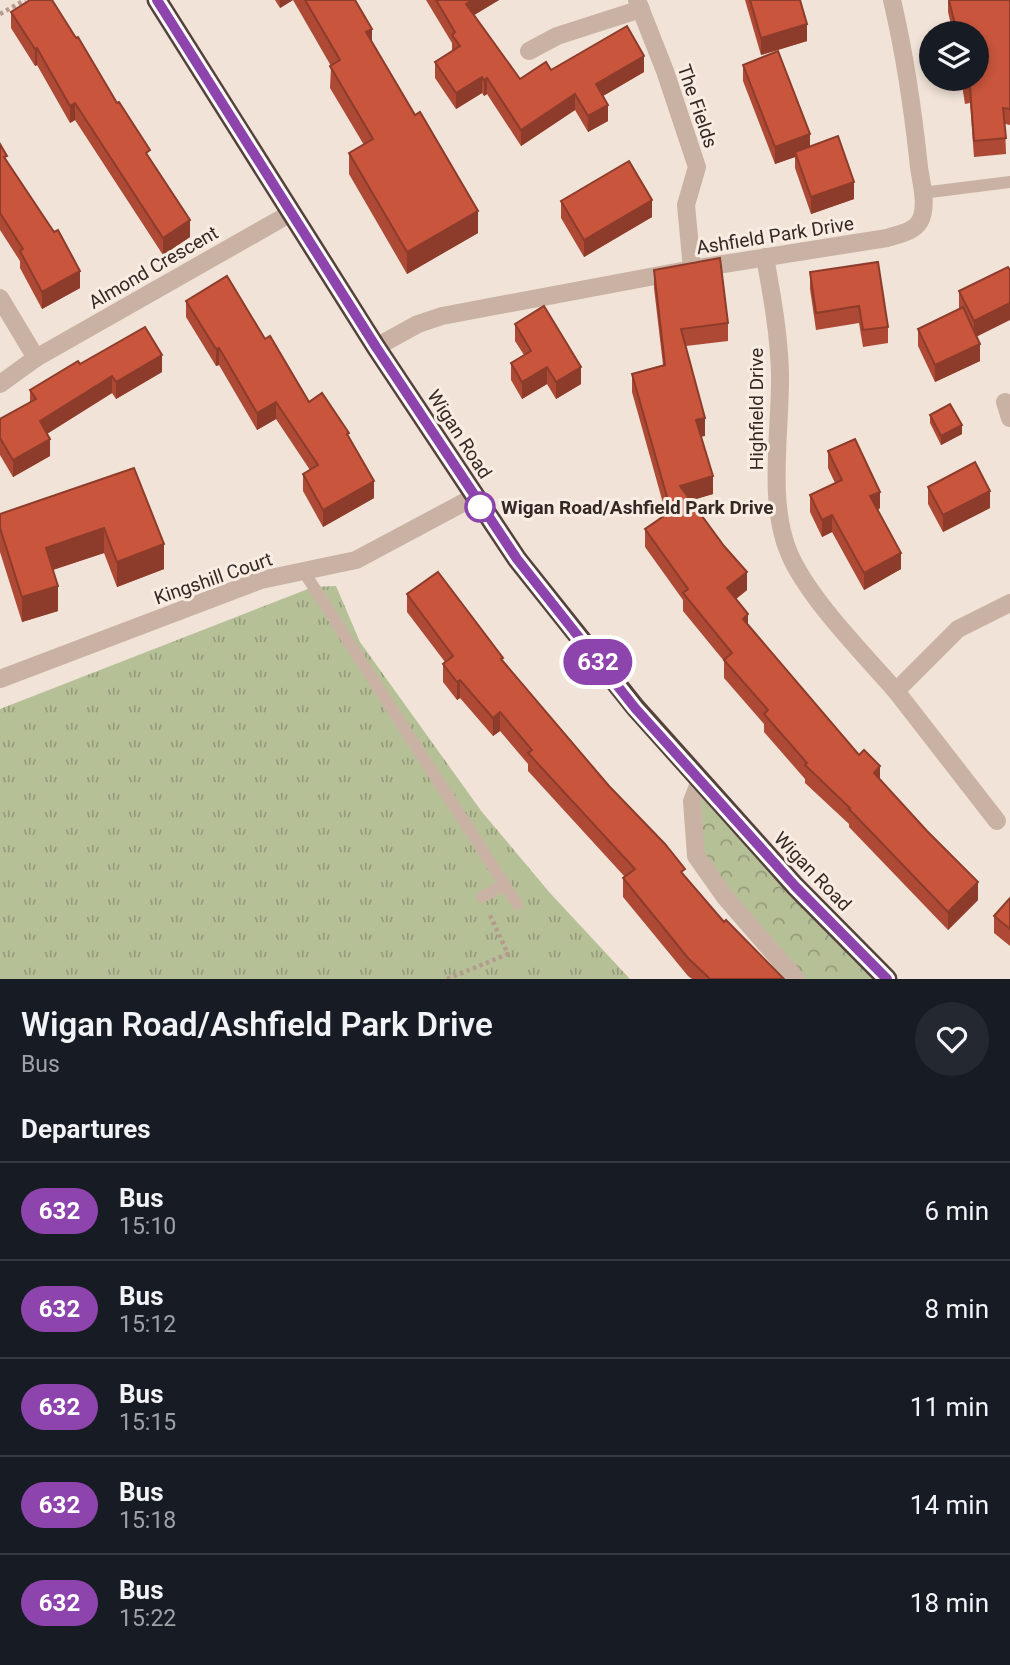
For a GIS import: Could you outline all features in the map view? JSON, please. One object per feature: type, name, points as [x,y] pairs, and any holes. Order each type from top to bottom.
[{"type":"highway","name":"Wigan Road","points":[[157,0],[376,347],[517,559],[635,708],[795,886],[887,979]]},
{"type":"street","name":"Ashfield Park Drive","points":[[376,347],[418,324],[442,316],[692,269],[887,238],[914,229],[923,214],[922,192],[912,97],[892,0]]},
{"type":"street","points":[[529,51],[557,36],[639,5]]},
{"type":"street","name":"The Fields","points":[[639,5],[697,167],[686,205],[692,269]]},
{"type":"street","name":"Almond Crescent","points":[[0,384],[36,358],[291,213]]},
{"type":"street","name":"Highfield Drive","points":[[765,257],[777,327],[780,428],[776,495],[784,540],[800,575],[896,691],[997,821]]},
{"type":"street","points":[[0,298],[36,358]]},
{"type":"street","name":"Kingshill Court","points":[[0,679],[261,580],[356,560],[474,497]]},
{"type":"street","points":[[896,691],[958,628],[1010,603]]},
{"type":"street","points":[[700,781],[692,801],[696,856],[724,897],[796,979]]},
{"type":"lane","points":[[922,192],[1010,182]]},
{"type":"lane","points":[[304,572],[517,904]]},
{"type":"lane","points":[[482,897],[505,885]]},
{"type":"path","points":[[0,14],[25,0]]},
{"type":"path","points":[[447,979],[508,954],[482,897]]},
{"type":"green space","points":[[336,586],[360,642],[482,812],[550,893],[630,979],[0,979],[0,709],[313,587]]},
{"type":"green space","points":[[700,781],[887,979],[796,979],[696,856]]},
{"type":"building","points":[[30,0],[52,0],[150,150],[146,153],[190,220],[163,238],[75,103],[70,106],[37,48],[35,49],[11,12]]},
{"type":"building","points":[[305,0],[355,0],[372,29],[366,32],[415,115],[420,112],[478,211],[407,252],[349,153],[373,139],[330,66],[340,60]]},
{"type":"building","points":[[436,0],[472,0],[466,4],[520,79],[546,62],[551,70],[627,26],[644,56],[596,84],[608,105],[588,116],[575,94],[521,130],[487,78],[484,80],[482,77],[456,93],[435,62],[460,46]]},
{"type":"building","points":[[750,0],[800,0],[807,24],[761,38]]},
{"type":"building","points":[[949,0],[1010,0],[1010,109],[1003,108],[1006,138],[974,141],[970,91],[989,91],[989,21],[954,21]]},
{"type":"building","points":[[778,51],[810,134],[775,147],[743,65]]},
{"type":"building","points":[[838,136],[854,182],[811,197],[795,152]]},
{"type":"building","points":[[0,144],[7,156],[4,157],[54,232],[58,230],[80,271],[42,292],[20,251],[23,249],[0,213]]},
{"type":"building","points":[[629,161],[652,200],[584,240],[561,201]]},
{"type":"building","points":[[720,258],[728,323],[681,329],[705,418],[696,420],[713,476],[680,486],[724,546],[747,572],[727,588],[748,614],[743,619],[859,755],[864,750],[880,766],[874,773],[978,882],[948,912],[850,808],[805,765],[807,763],[764,714],[768,710],[724,660],[732,653],[683,593],[688,589],[645,529],[671,511],[632,374],[665,365],[654,270]]},
{"type":"building","points":[[878,262],[888,327],[863,330],[859,306],[816,313],[810,272]]},
{"type":"building","points":[[1008,267],[1010,303],[974,321],[959,291]]},
{"type":"building","points":[[227,276],[265,339],[270,336],[309,402],[322,393],[349,433],[347,434],[374,481],[323,510],[303,474],[318,465],[276,402],[257,413],[219,348],[216,349],[186,301]]},
{"type":"building","points":[[544,306],[581,367],[556,382],[547,367],[522,382],[511,363],[531,351],[515,324]]},
{"type":"building","points":[[963,307],[980,344],[935,365],[918,329]]},
{"type":"building","points":[[145,327],[162,355],[116,382],[112,376],[40,421],[50,439],[13,460],[0,438],[0,419],[36,399],[30,390],[78,361],[80,364]]},
{"type":"building","points":[[950,404],[962,425],[941,436],[930,415]]},
{"type":"building","points":[[855,439],[880,492],[870,496],[901,553],[864,573],[832,515],[822,520],[810,495],[842,480],[828,451]]},
{"type":"building","points":[[975,462],[990,491],[943,515],[928,487]]},
{"type":"building","points":[[134,468],[164,544],[117,562],[104,528],[46,548],[58,586],[22,597],[0,528],[0,514]]},
{"type":"building","points":[[438,572],[503,658],[501,659],[609,786],[665,844],[685,869],[681,872],[724,922],[726,920],[784,979],[710,979],[688,958],[623,878],[635,869],[528,753],[532,750],[500,712],[493,718],[443,664],[453,656],[407,594]]},
{"type":"building","points":[[1010,898],[1010,929],[994,916]]},
{"type":"bus line","name":"632","points":[[157,0],[376,347],[517,559],[635,708],[795,886],[887,979]]},
{"type":"place","name":"Wigan Road/Ashfield Park Drive","points":[[480,507]]}]
